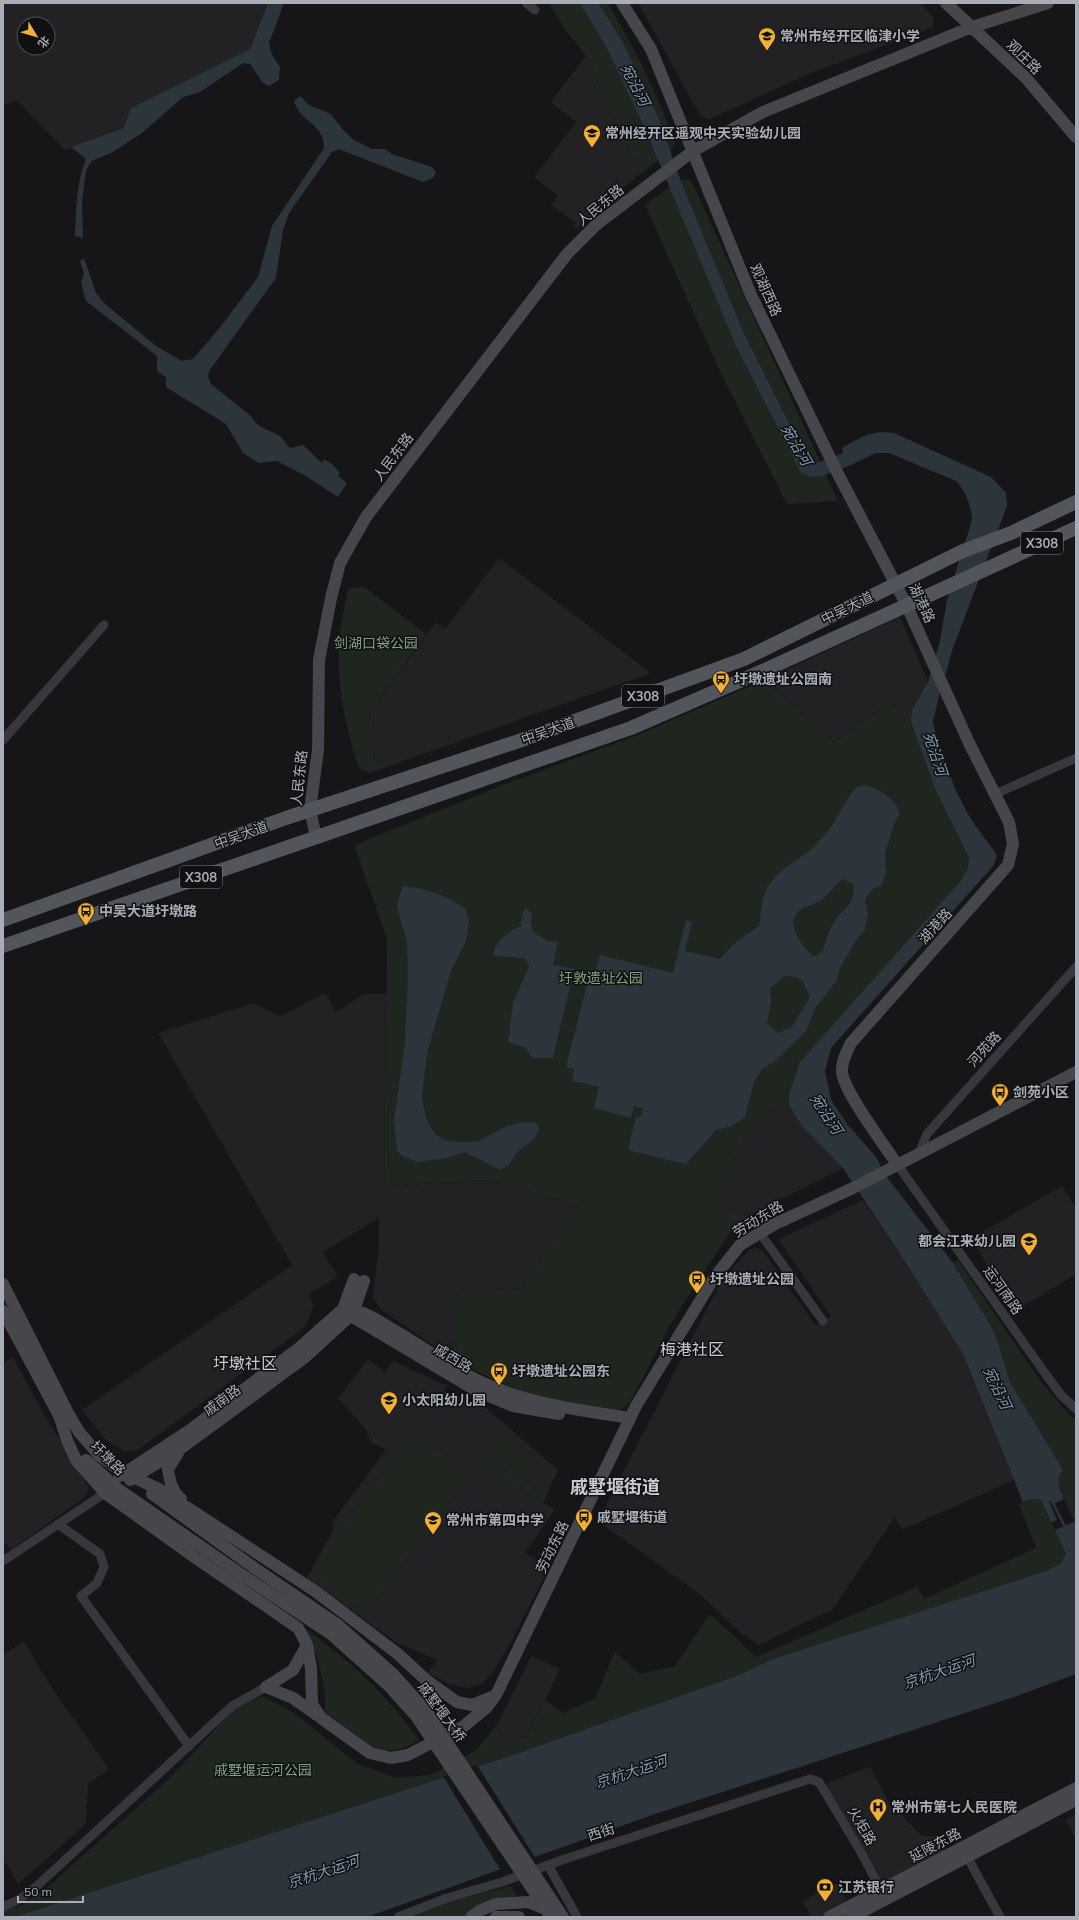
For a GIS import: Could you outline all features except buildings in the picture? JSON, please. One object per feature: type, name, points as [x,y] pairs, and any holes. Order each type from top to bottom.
[{"type":"main road","name":"中吴大道","points":[[3,920],[310,810],[528,738],[744,659],[963,551],[1012,533],[1076,502]]},
{"type":"main road","name":"中吴大道","points":[[3,946],[316,836],[631,728],[766,670],[906,604],[1076,528]]},
{"type":"street","points":[[526,3],[535,10]]},
{"type":"street","name":"观湖西路","points":[[622,3],[651,49],[751,295],[837,472],[896,584]]},
{"type":"street","name":"观庄路","points":[[946,3],[1026,78],[1076,138]]},
{"type":"street","points":[[693,152],[764,112],[972,27],[1048,3]]},
{"type":"street","name":"人民东路","points":[[316,836],[310,810],[318,750],[319,660],[331,598],[340,563],[366,517],[567,254],[596,225],[693,152]]},
{"type":"street","name":"湖港路","points":[[892,1167],[846,1087],[842,1071],[845,1058],[851,1043],[1008,865],[1013,844],[1009,822],[993,794],[945,693],[896,584]]},
{"type":"street","points":[[3,740],[104,625]]},
{"type":"street","points":[[993,794],[1076,758]]},
{"type":"street","name":"河苑路","points":[[920,1154],[927,1134],[1076,967]]},
{"type":"street","name":"劳动东路","points":[[266,1687],[293,1698],[370,1753],[391,1758],[408,1755],[464,1726],[487,1706],[496,1695],[628,1422],[714,1278],[740,1245],[760,1232],[853,1188],[1076,1072]]},
{"type":"street","name":"运河南路","points":[[892,1167],[1061,1395],[1076,1409]]},
{"type":"street","points":[[760,1232],[823,1321]]},
{"type":"street","name":"戚南路","points":[[3,1561],[111,1488],[180,1449],[304,1358],[349,1312],[359,1280]]},
{"type":"street","name":"圩墩路","points":[[3,1284],[7,1300],[68,1413],[79,1432],[100,1456],[130,1476],[253,1567]]},
{"type":"street","points":[[3,1311],[59,1415],[67,1440],[76,1460],[193,1556],[298,1628],[307,1645],[311,1668],[312,1704],[321,1718]]},
{"type":"street","name":"戚西路","points":[[349,1312],[376,1320],[453,1367],[482,1382],[516,1396],[628,1422]]},
{"type":"street","name":"戚南路","points":[[130,1476],[349,1312]]},
{"type":"street","points":[[180,1449],[168,1469],[171,1485],[176,1495],[208,1521],[239,1556]]},
{"type":"street","points":[[130,1476],[159,1489],[315,1591],[398,1654],[425,1679],[457,1702],[472,1705],[496,1695]]},
{"type":"street","name":"圩墩路","points":[[111,1488],[245,1577]]},
{"type":"street","points":[[58,1524],[100,1554],[104,1567],[97,1583],[82,1596],[189,1746]]},
{"type":"street","name":"戚墅堰大桥","points":[[253,1567],[338,1625],[399,1680],[427,1712],[562,1917]]},
{"type":"street","name":"戚墅堰大桥","points":[[245,1577],[331,1634],[388,1685],[416,1716],[551,1917]]},
{"type":"street","points":[[3,1907],[20,1899],[38,1885],[232,1706],[293,1670],[307,1645]]},
{"type":"street","name":"西街","points":[[398,1917],[447,1898],[502,1882],[548,1865],[810,1779],[815,1779]]},
{"type":"street","name":"火炬路","points":[[815,1779],[819,1782],[851,1835],[881,1890]]},
{"type":"street","name":"延陵东路","points":[[852,1917],[1076,1788]]},
{"type":"street","name":"延陵东路","points":[[830,1917],[881,1890],[1076,1800]]},
{"type":"street","points":[[965,1852],[1000,1917]]},
{"type":"street","points":[[548,1865],[577,1917]]},
{"type":"street","points":[[472,1917],[480,1911],[496,1904],[528,1902],[562,1917]]},
{"type":"street","points":[[496,1917],[519,1917]]},
{"type":"shaded area","points":[[3,3],[268,3],[250,49],[131,108],[123,127],[65,150],[16,100],[3,106]]},
{"type":"shaded area","name":"常州市经开区临津小学","points":[[638,3],[920,3],[933,17],[934,27],[806,75],[710,119],[701,117]]},
{"type":"shaded area","name":"常州经开区遥观中天实验幼儿园","points":[[586,56],[640,174],[576,229],[573,227],[576,223],[551,205],[558,196],[534,177],[576,122],[550,102]]},
{"type":"shaded area","points":[[499,558],[651,673],[392,765],[375,762],[368,728],[370,712],[436,622],[445,629]]},
{"type":"shaded area","points":[[900,617],[928,682],[917,701],[911,722],[891,703],[834,742],[764,680]]},
{"type":"shaded area","points":[[325,993],[336,1012],[364,994],[386,994],[384,1186],[488,1180],[580,1205],[522,1288],[459,1293],[451,1344],[454,1360],[383,1311],[373,1299],[379,1242],[379,1218],[323,1252],[338,1277],[309,1294],[314,1305],[305,1327],[139,1449],[126,1452],[107,1441],[82,1410],[292,1265],[158,1033],[254,1003],[280,1016]]},
{"type":"shaded area","points":[[789,1105],[801,1125],[843,1168],[748,1216],[722,1209],[737,1150],[770,1110]]},
{"type":"shaded area","name":"都会江来幼儿园","points":[[1062,1186],[1076,1208],[1076,1274],[1015,1311],[995,1281],[972,1238]]},
{"type":"shaded area","points":[[863,1200],[906,1263],[963,1354],[1014,1480],[902,1530],[895,1517],[833,1609],[759,1645],[742,1634],[698,1593],[598,1521],[723,1278],[750,1249],[757,1248],[763,1251],[816,1326],[831,1316],[779,1239]]},
{"type":"shaded area","points":[[13,1357],[44,1414],[89,1488],[85,1497],[12,1549],[3,1543],[3,1363]]},
{"type":"shaded area","name":"常州市第四中学","points":[[368,1359],[385,1372],[393,1361],[447,1386],[444,1391],[485,1407],[558,1470],[543,1503],[555,1509],[525,1553],[549,1567],[511,1642],[493,1672],[482,1684],[467,1688],[449,1684],[428,1673],[437,1660],[397,1643],[307,1578],[333,1530],[333,1521],[386,1450],[370,1442],[367,1431],[338,1398]]},
{"type":"shaded area","points":[[24,1641],[48,1682],[109,1769],[88,1784],[86,1824],[18,1884],[6,1863],[3,1864],[3,1655]]},
{"type":"shaded area","points":[[531,1656],[560,1669],[527,1737],[502,1745],[496,1726]]},
{"type":"shaded area","name":"常州市第七人民医院","points":[[870,1767],[893,1810],[896,1809],[921,1835],[937,1837],[945,1852],[886,1882],[879,1877],[861,1843],[826,1786],[829,1782]]},
{"type":"shaded area","points":[[1076,1814],[1076,1840],[1066,1820]]},
{"type":"shaded area","points":[[836,1883],[848,1903],[820,1917],[811,1917],[802,1901]]},
{"type":"green space","points":[[549,3],[608,3],[627,37],[653,89],[675,143],[670,152],[640,174],[586,56],[565,29]]},
{"type":"green space","points":[[681,179],[691,180],[838,501],[787,504],[722,376],[645,205]]},
{"type":"green space","name":"剑湖口袋公园","points":[[363,586],[426,634],[370,712],[368,728],[375,762],[392,765],[369,773],[359,768],[349,735],[342,701],[339,666],[340,632],[348,589]]},
{"type":"green space","name":"圩敦遗址公园","points":[[764,680],[834,742],[891,703],[911,722],[936,791],[970,857],[968,869],[958,884],[809,1070],[816,1103],[789,1105],[770,1110],[737,1150],[723,1209],[748,1216],[729,1234],[674,1318],[630,1402],[622,1409],[611,1411],[528,1394],[454,1360],[450,1330],[459,1292],[522,1288],[579,1205],[488,1180],[384,1186],[387,939],[354,845],[508,783],[638,735]]},
{"type":"green space","points":[[958,1260],[1041,1382],[1076,1420],[1076,1527],[1059,1486],[1058,1476],[1063,1470],[1010,1382],[995,1333],[953,1263]]},
{"type":"green space","points":[[503,1437],[517,1448],[495,1477],[480,1465]]},
{"type":"green space","points":[[414,1444],[429,1446],[441,1452],[451,1463],[456,1477],[465,1465],[473,1471],[364,1615],[357,1609],[361,1602],[350,1602],[340,1599],[325,1588],[319,1571],[320,1561],[324,1550],[401,1451]]},
{"type":"green space","points":[[522,1452],[537,1464],[514,1492],[500,1480]]},
{"type":"green space","points":[[529,1482],[535,1487],[524,1499],[518,1495]]},
{"type":"green space","points":[[537,1488],[543,1493],[532,1505],[527,1501]]},
{"type":"green space","name":"戚墅堰运河公园","points":[[1031,1499],[1039,1499],[1043,1504],[1066,1554],[1062,1564],[1049,1570],[773,1659],[739,1675],[507,1757],[14,1917],[3,1917],[3,1911],[17,1907],[43,1891],[167,1781],[232,1711],[262,1696],[294,1713],[358,1764],[396,1778],[430,1775],[475,1751],[496,1726],[502,1744],[527,1737],[545,1700],[563,1713],[595,1698],[615,1652],[640,1674],[675,1666],[710,1614],[756,1657],[917,1587],[924,1599],[1036,1548],[1019,1504]]},
{"type":"green space","points":[[304,1628],[337,1653],[380,1692],[419,1740],[405,1747],[392,1750],[380,1749],[358,1739],[325,1714],[325,1691],[317,1657]]},
{"type":"green space","points":[[511,1886],[517,1896],[488,1902],[475,1908],[463,1917],[412,1917],[451,1901]]},
{"type":"water","points":[[268,3],[284,3],[269,43],[272,55],[280,67],[279,80],[269,86],[263,83],[250,64],[243,63],[200,92],[183,97],[142,133],[111,153],[92,161],[86,170],[82,202],[83,238],[75,236],[78,187],[86,159],[71,147],[123,128],[131,108],[250,49]]},
{"type":"water","points":[[580,3],[598,3],[622,41],[658,117],[683,187],[745,336],[808,462],[817,463],[843,453],[842,448],[867,435],[886,432],[894,433],[991,477],[1006,493],[1007,506],[953,648],[933,722],[939,749],[957,793],[972,821],[997,855],[994,865],[831,1048],[825,1071],[831,1100],[848,1125],[876,1157],[886,1176],[953,1263],[995,1333],[1010,1382],[1063,1470],[1060,1473],[1058,1480],[1064,1499],[1053,1504],[1049,1501],[1057,1520],[1051,1522],[1043,1504],[1039,1499],[1031,1499],[1023,1502],[963,1354],[906,1263],[843,1168],[801,1125],[789,1105],[789,1095],[800,1062],[958,884],[968,869],[969,857],[936,791],[911,722],[912,710],[928,682],[940,641],[947,600],[972,520],[969,504],[963,489],[956,481],[889,453],[875,453],[849,466],[822,476],[812,477],[801,473],[736,346],[646,131],[607,48]]},
{"type":"water","points":[[300,96],[309,105],[331,114],[344,131],[354,140],[372,149],[385,149],[392,154],[432,167],[436,172],[434,177],[423,182],[339,149],[332,152],[289,213],[283,230],[276,278],[209,371],[208,377],[211,384],[251,416],[257,424],[278,435],[290,448],[303,445],[322,463],[324,459],[333,465],[340,473],[338,476],[347,483],[338,497],[304,475],[277,461],[259,463],[243,453],[226,424],[166,387],[166,377],[157,371],[157,356],[86,301],[81,283],[84,274],[80,261],[84,258],[96,293],[104,303],[156,346],[182,361],[193,359],[222,325],[258,277],[272,226],[324,148],[320,133],[297,108],[294,101]]},
{"type":"water","points":[[865,785],[876,789],[886,795],[894,803],[900,813],[895,822],[885,852],[886,872],[882,885],[873,889],[865,899],[868,914],[865,929],[854,943],[839,970],[837,980],[816,1007],[806,1031],[775,1061],[762,1069],[754,1082],[745,1117],[730,1127],[716,1130],[686,1164],[628,1150],[636,1117],[641,1117],[643,1108],[634,1106],[631,1118],[594,1108],[599,1087],[572,1081],[574,1069],[566,1067],[589,976],[594,977],[600,955],[673,973],[686,920],[692,922],[685,951],[720,959],[737,941],[759,926],[763,900],[768,886],[778,874],[809,851],[828,831],[856,787]],"holes":[[[842,879],[854,884],[853,896],[849,904],[831,927],[823,951],[814,957],[796,935],[793,922],[795,916],[802,908],[820,901]],[[784,976],[797,977],[803,982],[810,997],[792,1027],[778,1033],[767,1023],[771,1004],[770,988]]]},
{"type":"water","points":[[403,886],[436,893],[450,900],[465,908],[469,921],[466,941],[451,971],[427,1053],[422,1097],[426,1118],[434,1133],[444,1140],[459,1142],[477,1142],[507,1126],[525,1122],[537,1123],[539,1130],[533,1140],[517,1152],[509,1165],[500,1170],[465,1152],[446,1158],[418,1162],[402,1156],[397,1151],[394,1121],[405,1043],[408,977],[407,941],[397,904]]},
{"type":"water","points":[[525,908],[532,913],[531,923],[533,932],[548,941],[558,942],[553,965],[574,969],[553,1058],[532,1058],[526,1048],[508,1042],[513,1003],[529,967],[526,959],[493,955],[494,949],[499,941],[511,931],[521,926]]},
{"type":"water","name":"京杭大运河","points":[[1074,1522],[1076,1527],[1076,1674],[1011,1698],[655,1814],[367,1917],[14,1917],[507,1757],[739,1675],[773,1659],[1049,1570],[1061,1564],[1066,1554],[1055,1530]]},
{"type":"pier","points":[[477,1765],[536,1859],[501,1871],[443,1776]]},
{"type":"waterway","name":"宛沿河","points":[[1052,1501],[1066,1529]]},
{"type":"place","name":"常州市经开区临津小学","points":[[767,51]]},
{"type":"place","name":"常州经开区遥观中天实验幼儿园","points":[[592,148]]},
{"type":"place","name":"圩墩遗址公园南","points":[[721,694]]},
{"type":"place","name":"中吴大道圩墩路","points":[[86,926]]},
{"type":"place","name":"剑苑小区","points":[[1000,1107]]},
{"type":"place","name":"都会江来幼儿园","points":[[1029,1256]]},
{"type":"place","name":"圩墩遗址公园","points":[[697,1294]]},
{"type":"place","name":"圩墩遗址公园东","points":[[499,1386]]},
{"type":"place","name":"小太阳幼儿园","points":[[389,1415]]},
{"type":"place","name":"戚墅堰街道","points":[[584,1532]]},
{"type":"place","name":"常州市第四中学","points":[[433,1535]]},
{"type":"place","name":"常州市第七人民医院","points":[[878,1822]]},
{"type":"place","name":"江苏银行","points":[[825,1902]]},
{"type":"district","name":"梅港社区","points":[[692,1349]]},
{"type":"district","name":"圩墩社区","points":[[245,1363]]},
{"type":"district","name":"戚墅堰街道","points":[[615,1487]]}]
